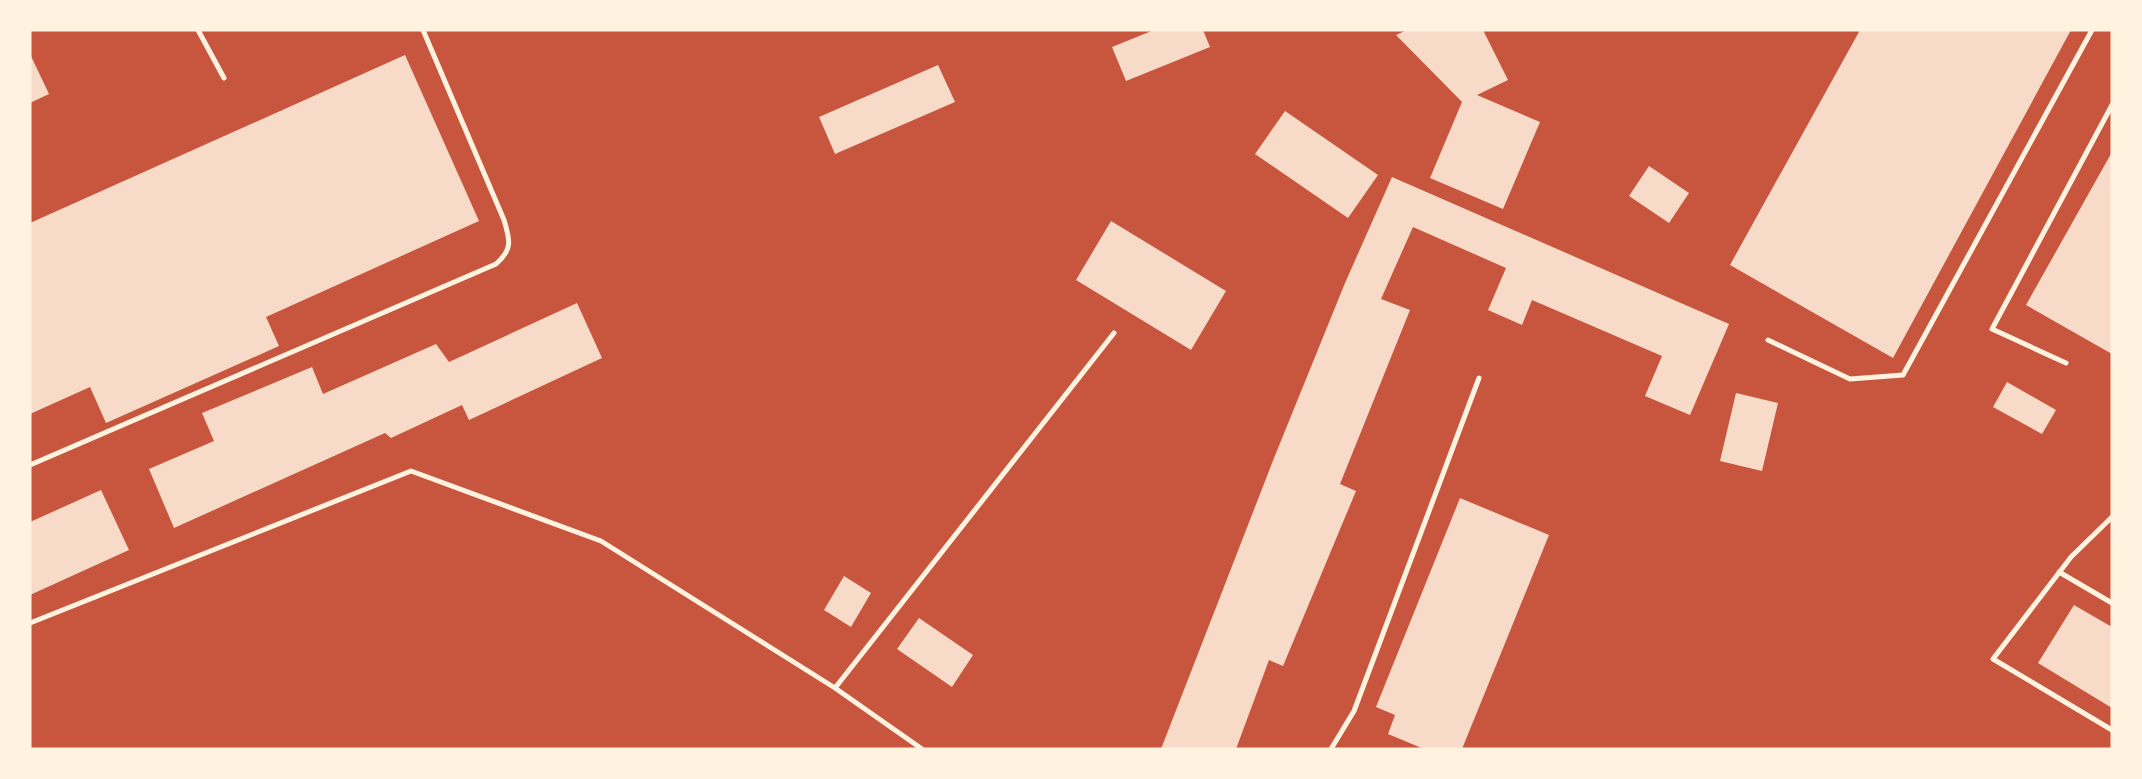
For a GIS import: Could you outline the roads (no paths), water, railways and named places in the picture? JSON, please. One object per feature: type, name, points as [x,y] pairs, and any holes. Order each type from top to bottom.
[{"type":"lane","points":[[198,30],[224,78]]},
{"type":"lane","points":[[30,465],[496,264],[506,255],[510,240],[504,220],[423,30]]},
{"type":"lane","points":[[1768,340],[1850,379],[1903,374],[2092,30]]},
{"type":"lane","points":[[2066,363],[1993,329],[2112,105]]},
{"type":"lane","points":[[835,688],[1114,333]]},
{"type":"lane","points":[[1331,749],[1354,711],[1479,378]]},
{"type":"lane","points":[[30,623],[411,471],[601,541],[835,688],[922,749]]},
{"type":"lane","points":[[2112,517],[2071,557],[1993,660],[2112,730]]},
{"type":"lane","points":[[2059,572],[2112,603]]}]
